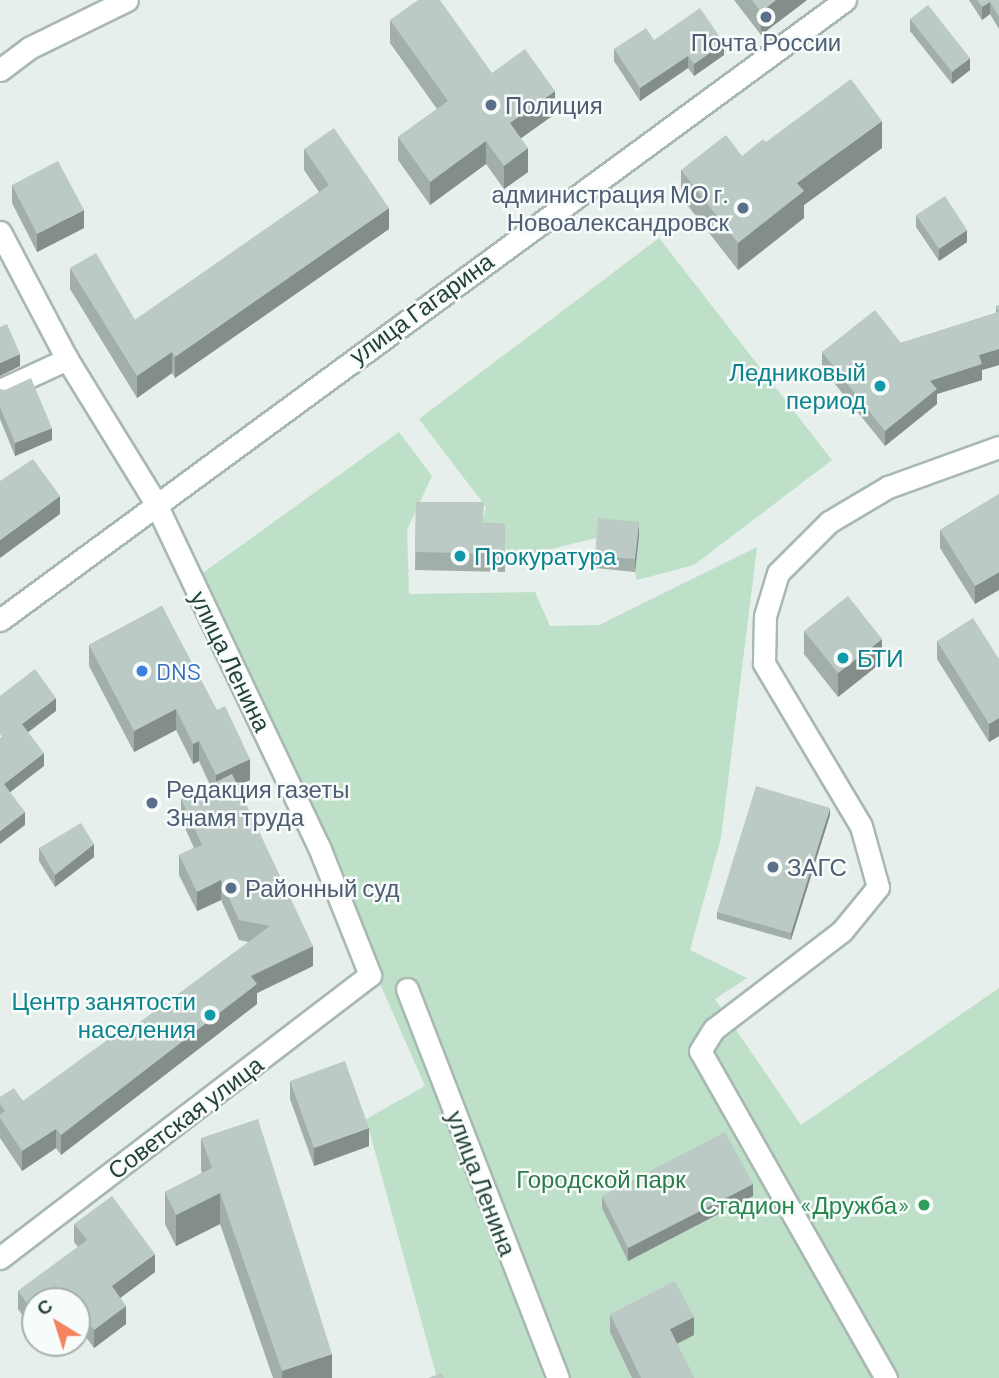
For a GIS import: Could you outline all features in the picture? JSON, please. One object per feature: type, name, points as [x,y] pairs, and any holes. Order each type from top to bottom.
[{"type":"street","points":[[0,69],[29,48],[127,0]]},
{"type":"street","name":"улица Гагарина","points":[[0,620],[155,502],[845,0]]},
{"type":"street","name":"улица Ленина","points":[[0,232],[67,359],[155,502],[319,847],[370,975]]},
{"type":"street","points":[[0,390],[67,359]]},
{"type":"street","points":[[886,1378],[700,1051],[714,1029],[842,930],[878,887],[864,831],[764,663],[765,616],[778,573],[829,522],[888,487],[999,447]]},
{"type":"street","name":"Советская улица","points":[[0,1258],[370,975]]},
{"type":"street","name":"улица Ленина","points":[[407,989],[558,1378]]},
{"type":"green space","points":[[659,238],[832,460],[694,565],[637,580],[624,531],[515,558],[482,526],[486,507],[419,419]]},
{"type":"green space","name":"Городской парк","points":[[399,432],[432,476],[407,530],[409,594],[535,592],[550,626],[599,625],[757,547],[721,838],[690,950],[747,978],[715,999],[801,1125],[999,988],[999,1378],[437,1378],[366,1119],[425,1086],[200,575]]},
{"type":"building","name":"Полиция","points":[[418,0],[440,0],[492,73],[525,49],[555,91],[510,123],[528,148],[504,166],[486,141],[430,182],[398,137],[448,101],[390,20]]},
{"type":"building","points":[[752,0],[776,0],[761,12]]},
{"type":"building","points":[[977,0],[999,0],[999,17],[990,2],[982,7]]},
{"type":"building","points":[[928,5],[970,58],[952,72],[910,19]]},
{"type":"building","points":[[700,8],[724,43],[694,64],[688,56],[640,88],[614,49],[646,28],[654,40]]},
{"type":"building","points":[[851,79],[882,121],[797,183],[804,191],[738,243],[681,170],[726,135],[742,156],[763,139],[766,142]]},
{"type":"building","points":[[334,128],[389,208],[175,357],[172,352],[137,376],[70,268],[96,253],[135,320],[329,185],[304,149]]},
{"type":"building","points":[[58,161],[84,210],[37,234],[12,185]]},
{"type":"building","points":[[945,196],[967,230],[939,249],[916,215]]},
{"type":"building","points":[[999,305],[999,349],[979,355],[982,364],[930,381],[937,389],[885,431],[822,352],[875,310],[901,343],[998,312],[996,306]]},
{"type":"building","points":[[7,324],[20,354],[0,363],[0,327]]},
{"type":"building","points":[[31,378],[52,428],[15,443],[0,407],[0,389],[5,390]]},
{"type":"building","points":[[33,459],[60,496],[0,540],[0,481]]},
{"type":"building","points":[[999,494],[999,572],[975,586],[940,530]]},
{"type":"building","name":"Прокуратура","points":[[416,502],[484,502],[483,523],[505,524],[505,554],[415,552]]},
{"type":"building","points":[[598,518],[639,522],[635,559],[595,556]]},
{"type":"building","points":[[848,596],[882,639],[838,673],[804,631]]},
{"type":"building","points":[[162,606],[217,710],[225,706],[250,759],[216,775],[199,741],[193,744],[176,709],[134,731],[89,645]]},
{"type":"building","points":[[973,618],[999,659],[999,718],[989,724],[937,641]]},
{"type":"building","points":[[35,669],[56,698],[22,724],[44,753],[4,784],[25,812],[0,831],[0,696]]},
{"type":"building","points":[[232,774],[313,946],[251,976],[257,984],[61,1135],[56,1129],[22,1151],[0,1118],[5,1111],[0,1104],[0,1097],[14,1088],[23,1101],[132,1022],[135,1026],[270,926],[239,920],[221,880],[197,892],[179,855],[202,845],[181,799]]},
{"type":"building","name":"ЗАГС","points":[[756,786],[830,808],[791,933],[717,912]]},
{"type":"building","points":[[81,823],[94,844],[55,875],[39,848]]},
{"type":"building","points":[[345,1061],[369,1128],[314,1148],[290,1081]]},
{"type":"building","points":[[258,1119],[332,1354],[282,1371],[220,1193],[176,1215],[165,1192],[212,1168],[201,1138]]},
{"type":"building","points":[[725,1132],[753,1184],[628,1248],[602,1196]]},
{"type":"building","points":[[112,1196],[155,1254],[112,1286],[126,1306],[94,1330],[91,1326],[91,1287],[23,1287],[87,1240],[74,1224]]},
{"type":"building","points":[[675,1281],[694,1317],[670,1329],[694,1378],[641,1378],[610,1314]]},
{"type":"building","points":[[442,1373],[444,1378],[428,1378]]},
{"type":"place","name":"Почта России","points":[[766,17]]},
{"type":"place","name":"Полиция","points":[[491,105]]},
{"type":"place","name":"администрация МО г. Новоалександровск","points":[[743,208]]},
{"type":"place","name":"Ледниковый период","points":[[880,386]]},
{"type":"place","name":"Прокуратура","points":[[460,556]]},
{"type":"place","name":"БТИ","points":[[843,658]]},
{"type":"place","name":"DNS","points":[[142,671]]},
{"type":"place","name":"Редакция газеты Знамя труда","points":[[152,803]]},
{"type":"place","name":"ЗАГС","points":[[773,867]]},
{"type":"place","name":"Районный суд","points":[[231,888]]},
{"type":"place","name":"Центр занятости населения","points":[[210,1015]]},
{"type":"place","name":"Стадион «Дружба»","points":[[924,1205]]}]
